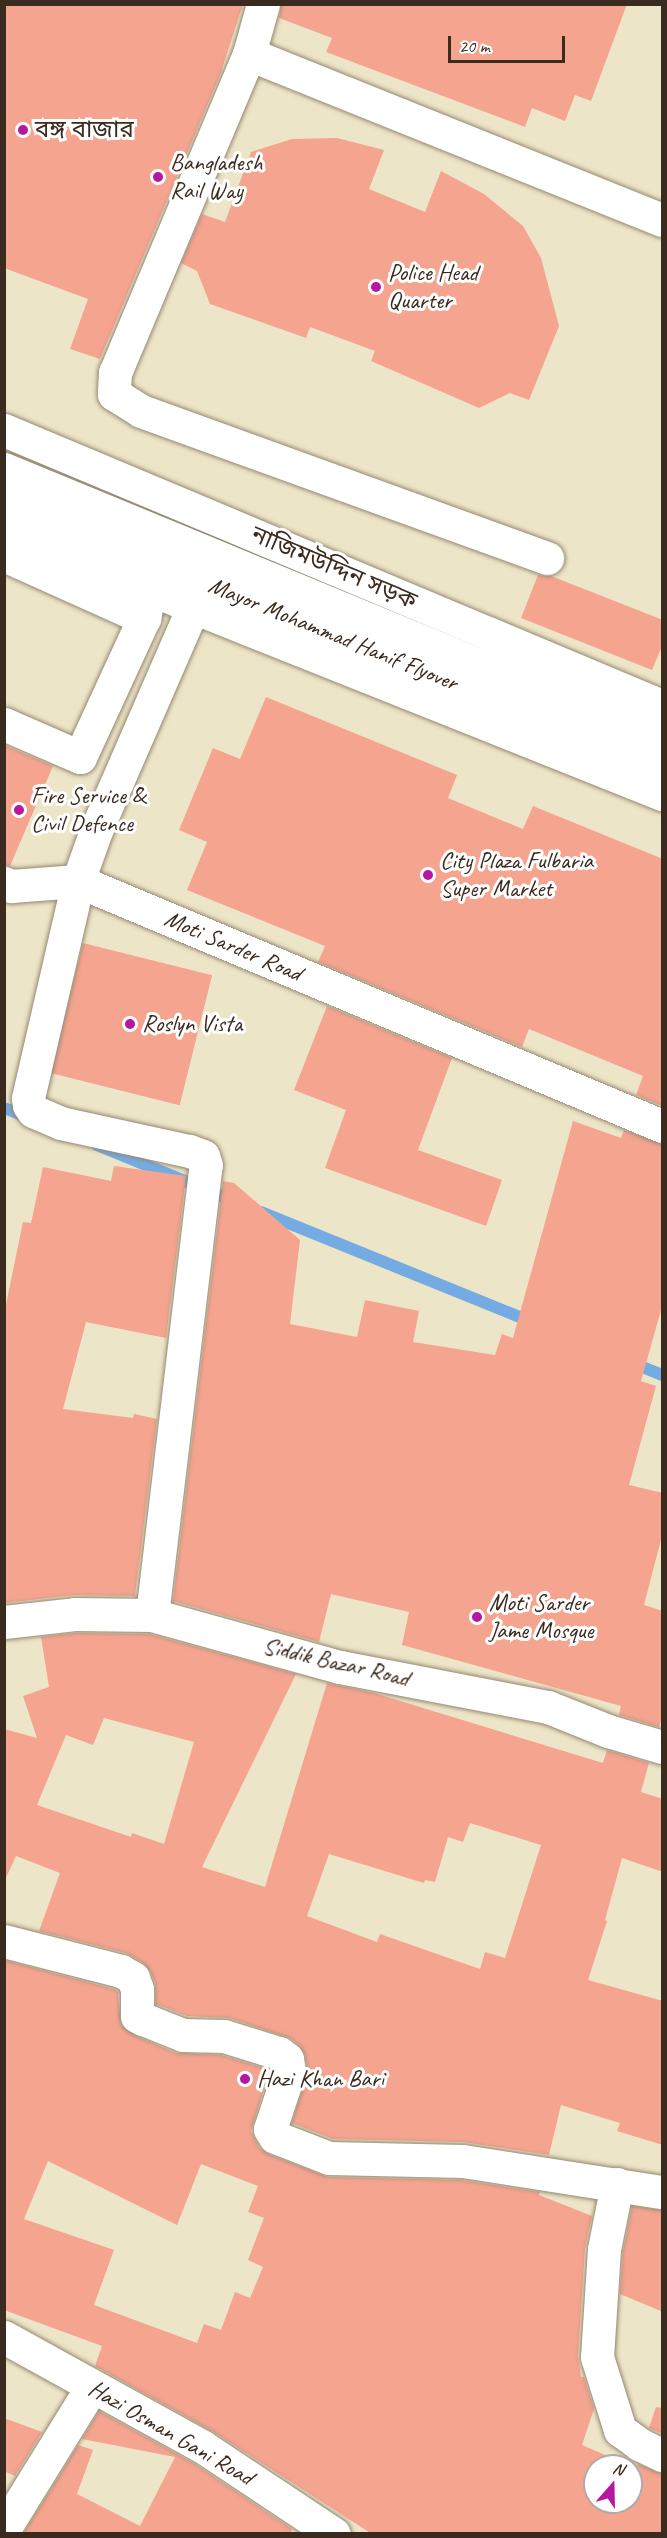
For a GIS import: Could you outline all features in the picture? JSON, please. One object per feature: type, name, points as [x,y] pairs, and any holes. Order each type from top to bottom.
[{"type":"main road","points":[[263,4],[249,54],[115,372],[114,394],[141,411],[547,558]]},
{"type":"main road","points":[[249,54],[663,220]]},
{"type":"main road","name":"নাজিমউদ্দিন সড়ক","points":[[4,430],[663,706]]},
{"type":"main road","points":[[4,469],[663,740]]},
{"type":"main road","name":"Mayor Mohammad Hanif Flyover","points":[[4,498],[158,564],[663,769]]},
{"type":"main road","points":[[4,527],[147,604]]},
{"type":"main road","points":[[4,555],[147,604],[193,607],[663,794]]},
{"type":"main road","points":[[4,724],[80,757],[147,604]]},
{"type":"main road","points":[[152,1615],[206,1165],[203,1156],[189,1151],[61,1123],[33,1111],[29,1105],[78,881],[97,828],[193,607]]},
{"type":"main road","points":[[4,883],[11,885],[78,881]]},
{"type":"main road","name":"Moti Sarder Road","points":[[78,881],[663,1126]]},
{"type":"main road","name":"Siddik Bazar Road","points":[[4,1622],[75,1614],[152,1615],[340,1667],[548,1707],[608,1731],[663,1747]]},
{"type":"main road","points":[[4,1941],[121,1971],[133,1977],[137,1989],[137,2016],[143,2019],[183,2035],[224,2036],[279,2053],[287,2059],[289,2072],[272,2116],[270,2129],[275,2137],[329,2158],[464,2161],[663,2192]]},
{"type":"main road","points":[[618,2184],[604,2249],[597,2357],[620,2430],[639,2444],[663,2455]]},
{"type":"main road","name":"Hazi Osman Gani Road","points":[[4,2337],[91,2388],[203,2447],[334,2534]]},
{"type":"main road","points":[[4,2529],[91,2388]]},
{"type":"building","points":[[4,4],[243,4],[220,75],[100,359],[70,349],[88,299],[4,268]]},
{"type":"building","points":[[281,4],[627,4],[591,101],[575,95],[565,121],[532,108],[525,127],[326,52],[332,38],[279,18]]},
{"type":"building","name":"Police Head Quarter","points":[[337,138],[384,150],[369,189],[425,212],[441,171],[484,194],[523,226],[541,258],[559,326],[529,400],[510,393],[479,408],[371,361],[375,351],[310,327],[306,338],[210,304],[197,271],[181,263],[202,214],[225,222],[251,152],[292,139]]},
{"type":"building","points":[[538,575],[551,576],[663,620],[663,644],[652,670],[521,618]]},
{"type":"building","name":"City Plaza Fulbaria Super Market","points":[[266,697],[457,775],[448,798],[523,829],[533,806],[663,859],[663,1106],[636,1095],[643,1076],[529,1029],[522,1047],[318,962],[325,946],[187,890],[207,842],[179,830],[213,748],[240,759]]},
{"type":"building","name":"Fire Service & Civil Defence","points":[[4,745],[53,766],[10,866],[4,865]]},
{"type":"building","name":"Roslyn Vista","points":[[83,943],[212,975],[180,1105],[51,1073]]},
{"type":"building","points":[[327,1006],[452,1058],[418,1150],[502,1180],[486,1226],[325,1168],[346,1110],[294,1090]]},
{"type":"building","points":[[573,1121],[621,1138],[624,1130],[663,1144],[663,1303],[641,1381],[656,1386],[629,1485],[663,1493],[663,1532],[644,1605],[663,1611],[663,1716],[659,1727],[619,1715],[621,1706],[402,1645],[409,1612],[331,1594],[319,1642],[173,1601],[223,1181],[234,1183],[300,1240],[290,1324],[357,1337],[365,1300],[419,1311],[413,1342],[495,1355],[502,1334],[513,1338]]},
{"type":"building","points":[[114,1166],[186,1176],[166,1338],[86,1322],[63,1409],[133,1418],[134,1414],[157,1419],[135,1596],[73,1595],[4,1603],[4,1314],[23,1222],[31,1223],[43,1167],[111,1181]]},
{"type":"building","points":[[76,1633],[149,1634],[296,1674],[202,1867],[265,1887],[327,1683],[374,1693],[603,1763],[607,1750],[649,1763],[641,1792],[663,1799],[663,1872],[622,1858],[605,1920],[607,1921],[588,1980],[663,2001],[663,2145],[617,2131],[620,2123],[561,2105],[549,2155],[463,2142],[333,2139],[292,2123],[308,2070],[305,2055],[299,2045],[290,2038],[229,2018],[187,2016],[156,2004],[155,1983],[150,1971],[142,1962],[126,1953],[39,1931],[60,1873],[16,1856],[4,1882],[4,1729],[37,1738],[23,1696],[49,1687],[41,1637]],"holes":[[[104,1718],[194,1742],[164,1844],[132,1833],[131,1837],[37,1805],[66,1735],[93,1745]],[[470,1823],[541,1845],[505,1958],[485,1952],[480,1969],[380,1934],[377,1942],[307,1916],[329,1854],[424,1883],[425,1880],[435,1882],[448,1837],[463,1842]]]},
{"type":"building","points":[[4,1960],[114,1989],[118,1992],[121,2025],[136,2036],[176,2053],[221,2055],[270,2070],[251,2131],[259,2147],[268,2154],[328,2177],[461,2180],[540,2192],[539,2195],[592,2216],[585,2248],[578,2356],[581,2377],[584,2377],[594,2409],[582,2445],[603,2454],[583,2454],[583,2514],[643,2514],[643,2466],[663,2474],[663,2534],[372,2534],[212,2431],[95,2366],[102,2346],[4,2310]],"holes":[[[48,2161],[177,2225],[201,2164],[258,2186],[248,2212],[264,2218],[248,2260],[263,2267],[250,2298],[235,2292],[221,2330],[204,2324],[197,2343],[94,2305],[114,2250],[24,2219]]]},
{"type":"building","points":[[632,2206],[663,2210],[663,2312],[620,2294],[623,2251]]},
{"type":"building","points":[[656,2407],[663,2408],[663,2434],[649,2428]]},
{"type":"building","points":[[99,2411],[193,2463],[292,2529],[290,2534],[23,2534],[78,2445],[93,2450],[77,2494],[140,2526],[175,2457],[82,2439]]},
{"type":"building","points":[[4,2418],[42,2432],[15,2476],[4,2471]]},
{"type":"waterway","points":[[4,1108],[28,1117]]},
{"type":"waterway","points":[[97,1145],[236,1202]]},
{"type":"waterway","points":[[261,1212],[534,1323]]},
{"type":"waterway","points":[[630,1362],[662,1375]]},
{"type":"place","name":"বঙ্গ বাজার","points":[[23,130]]},
{"type":"place","name":"Bangladesh Rail Way","points":[[158,177]]},
{"type":"place","name":"Police Head Quarter","points":[[376,287]]},
{"type":"place","name":"Fire Service & Civil Defence","points":[[19,810]]},
{"type":"place","name":"City Plaza Fulbaria Super Market","points":[[428,875]]},
{"type":"place","name":"Roslyn Vista","points":[[130,1024]]},
{"type":"place","name":"Moti Sarder Jame Mosque","points":[[477,1617]]},
{"type":"place","name":"Hazi Khan Bari","points":[[245,2079]]}]
